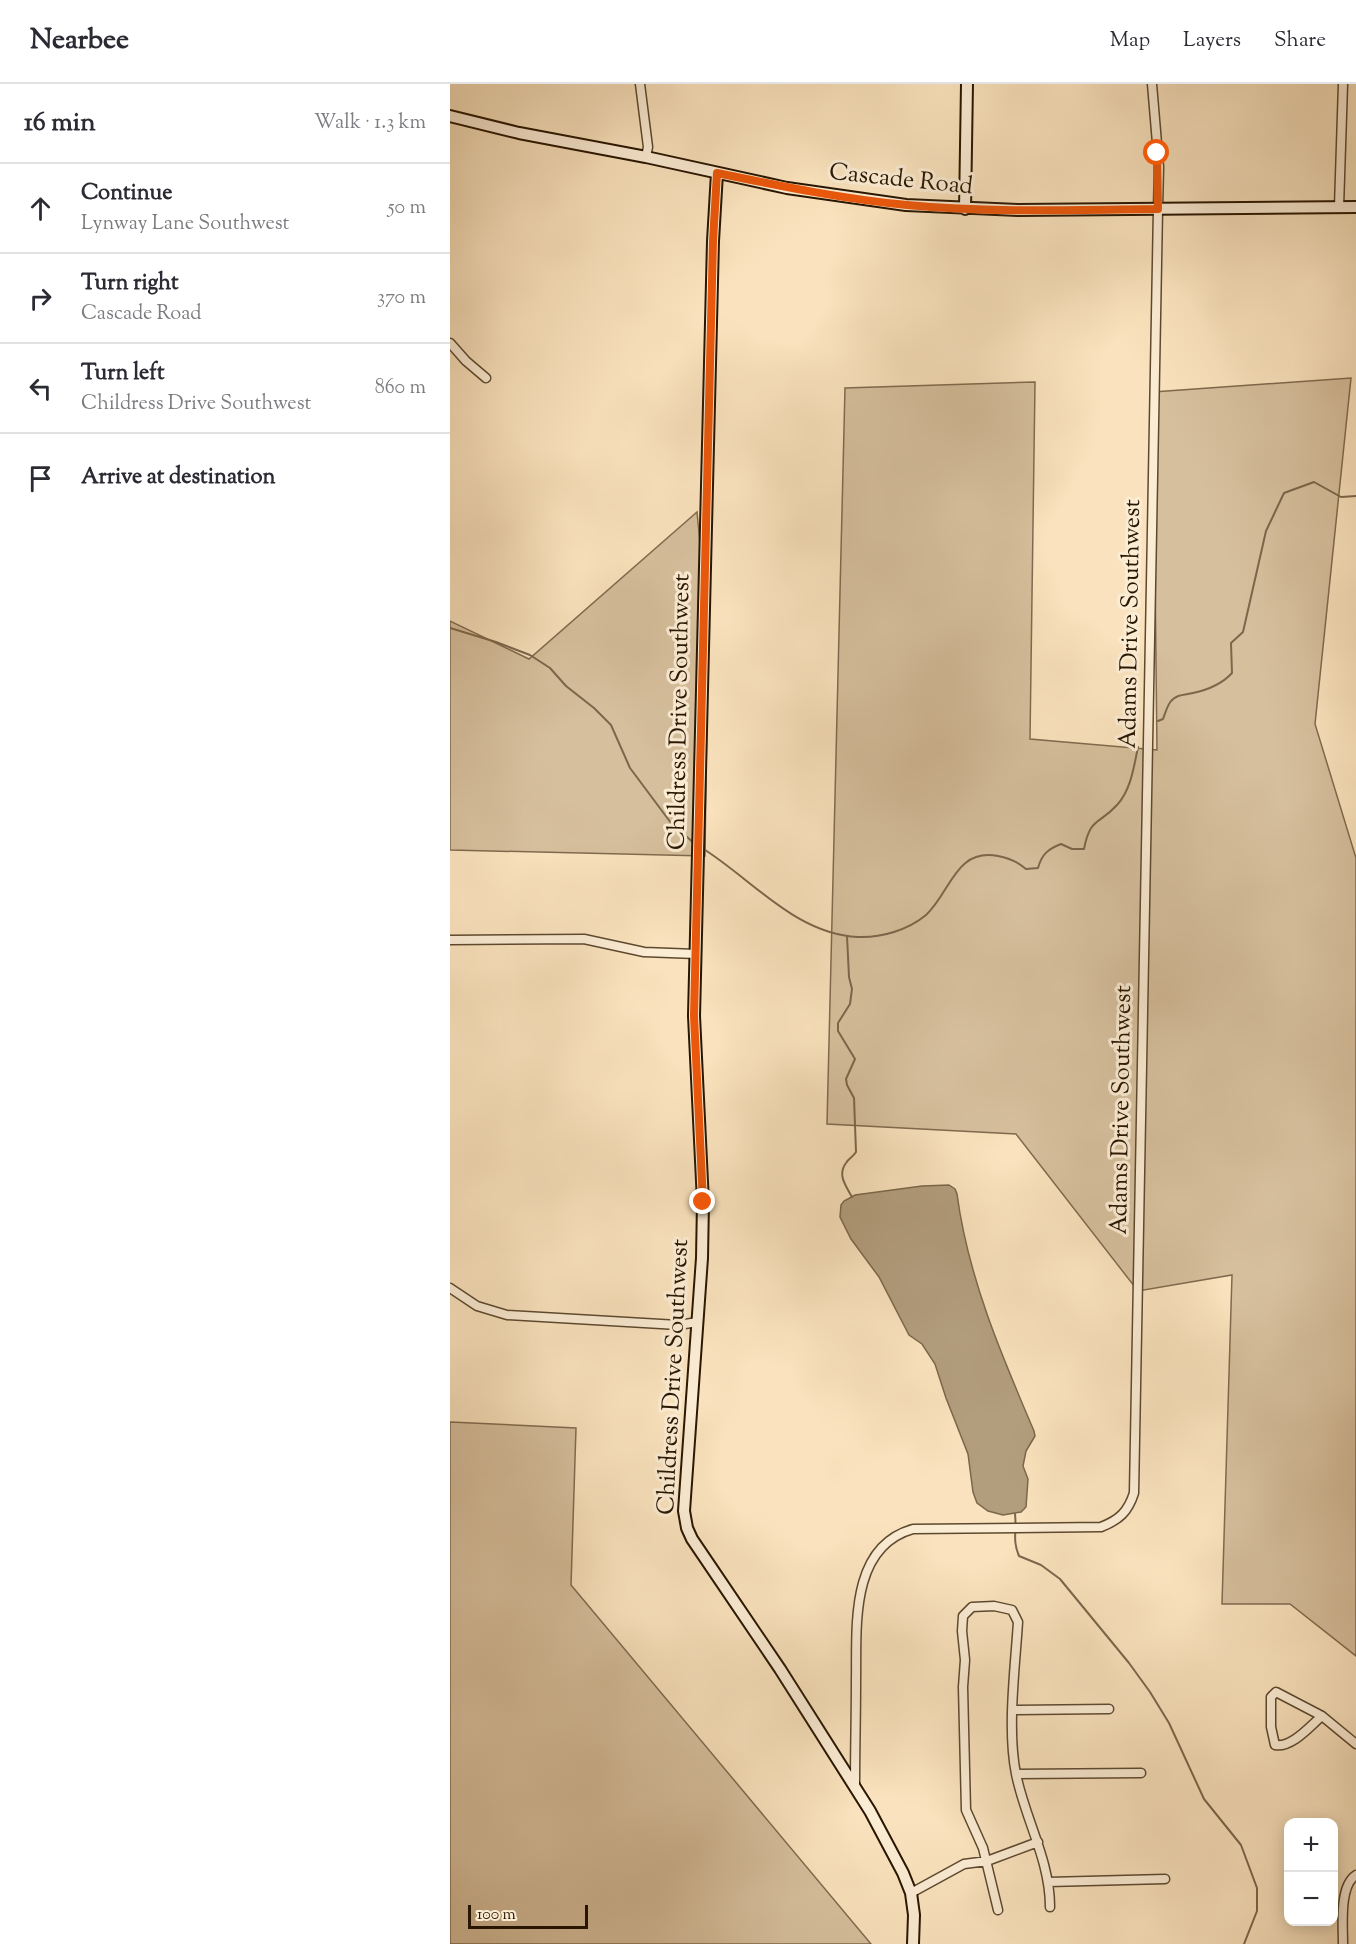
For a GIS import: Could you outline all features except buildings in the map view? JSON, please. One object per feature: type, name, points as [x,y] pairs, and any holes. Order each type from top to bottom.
[{"type":"street","points":[[640,84],[648,147],[646,157]]},
{"type":"street","points":[[965,209],[967,84]]},
{"type":"street","name":"Adams Drive Southwest","points":[[855,1786],[857,1606],[867,1572],[885,1543],[898,1534],[913,1529],[1101,1527],[1123,1515],[1131,1504],[1134,1493],[1159,166],[1152,84]]},
{"type":"street","points":[[1339,207],[1343,84]]},
{"type":"street","name":"Cascade Road","points":[[450,116],[519,133],[844,198],[906,205],[965,209],[1356,207]]},
{"type":"street","name":"Childress Drive Southwest","points":[[717,173],[713,241],[694,1032],[703,1202],[698,1322],[684,1511],[687,1528],[855,1786],[903,1873],[914,1915],[913,1944]]},
{"type":"street","points":[[450,343],[486,378]]},
{"type":"street","points":[[450,940],[584,939],[644,952],[696,954]]},
{"type":"street","points":[[450,1288],[477,1306],[507,1316],[678,1325],[698,1322]]},
{"type":"street","points":[[999,1910],[987,1861],[966,1810],[963,1687],[965,1660],[962,1631],[963,1616],[972,1607],[994,1606],[1012,1610],[1018,1622],[1013,1736],[1016,1774],[1038,1842],[1048,1882],[1050,1907]]},
{"type":"street","points":[[1322,1716],[1293,1741],[1281,1746],[1275,1745],[1271,1726],[1271,1697],[1276,1692],[1322,1716],[1356,1744]]},
{"type":"street","points":[[1014,1710],[1109,1709]]},
{"type":"street","points":[[1016,1774],[1141,1773]]},
{"type":"street","points":[[910,1893],[964,1864],[987,1861],[1038,1842]]},
{"type":"street","points":[[1343,1944],[1345,1890],[1351,1878],[1356,1875]]},
{"type":"street","points":[[1048,1882],[1165,1879]]},
{"type":"shaded area","points":[[1351,378],[1315,724],[1356,858],[1356,1656],[1290,1604],[1222,1604],[1232,1275],[1138,1291],[1016,1134],[827,1124],[845,388],[1035,382],[1030,739],[1157,750],[1153,392]]},
{"type":"shaded area","points":[[697,512],[708,628],[705,856],[450,850],[450,621],[529,659]]},
{"type":"shaded area","points":[[949,1185],[955,1189],[957,1194],[969,1255],[987,1315],[1034,1431],[1035,1436],[1026,1451],[1023,1466],[1028,1479],[1026,1507],[1021,1512],[1003,1515],[988,1511],[977,1503],[973,1492],[968,1454],[935,1364],[922,1344],[909,1335],[879,1277],[851,1239],[840,1217],[841,1205],[855,1195],[922,1186]]},
{"type":"shaded area","points":[[450,1422],[576,1428],[571,1585],[871,1944],[450,1944]]},
{"type":"waterway","points":[[1158,721],[1163,719],[1170,703],[1176,697],[1209,688],[1232,673],[1231,643],[1243,632],[1266,531],[1284,493],[1314,482],[1341,497],[1356,496]]},
{"type":"waterway","points":[[450,628],[530,655],[550,668],[566,686],[611,725],[630,768],[671,823],[695,844]]},
{"type":"waterway","points":[[702,848],[775,903],[814,926],[835,934],[858,937],[885,934],[903,929],[926,915],[935,906],[955,874],[972,859],[984,855],[998,856],[1013,860],[1026,869],[1038,868],[1046,853],[1061,844],[1072,849],[1084,849],[1092,826],[1111,811],[1126,792],[1138,747]]},
{"type":"waterway","points":[[847,936],[849,977],[852,989],[850,1004],[838,1023],[838,1031],[855,1059],[846,1079],[854,1098],[856,1152],[847,1161],[842,1172],[843,1180],[852,1197]]},
{"type":"waterway","points":[[1015,1514],[1015,1540],[1019,1556],[1041,1565],[1060,1579],[1129,1663],[1169,1723],[1204,1799],[1241,1845],[1257,1888],[1257,1911],[1244,1944]]},
{"type":"route","points":[[703,1202],[694,1016],[713,241],[717,173],[844,198],[906,205],[1018,210],[1158,209],[1157,153]]}]
